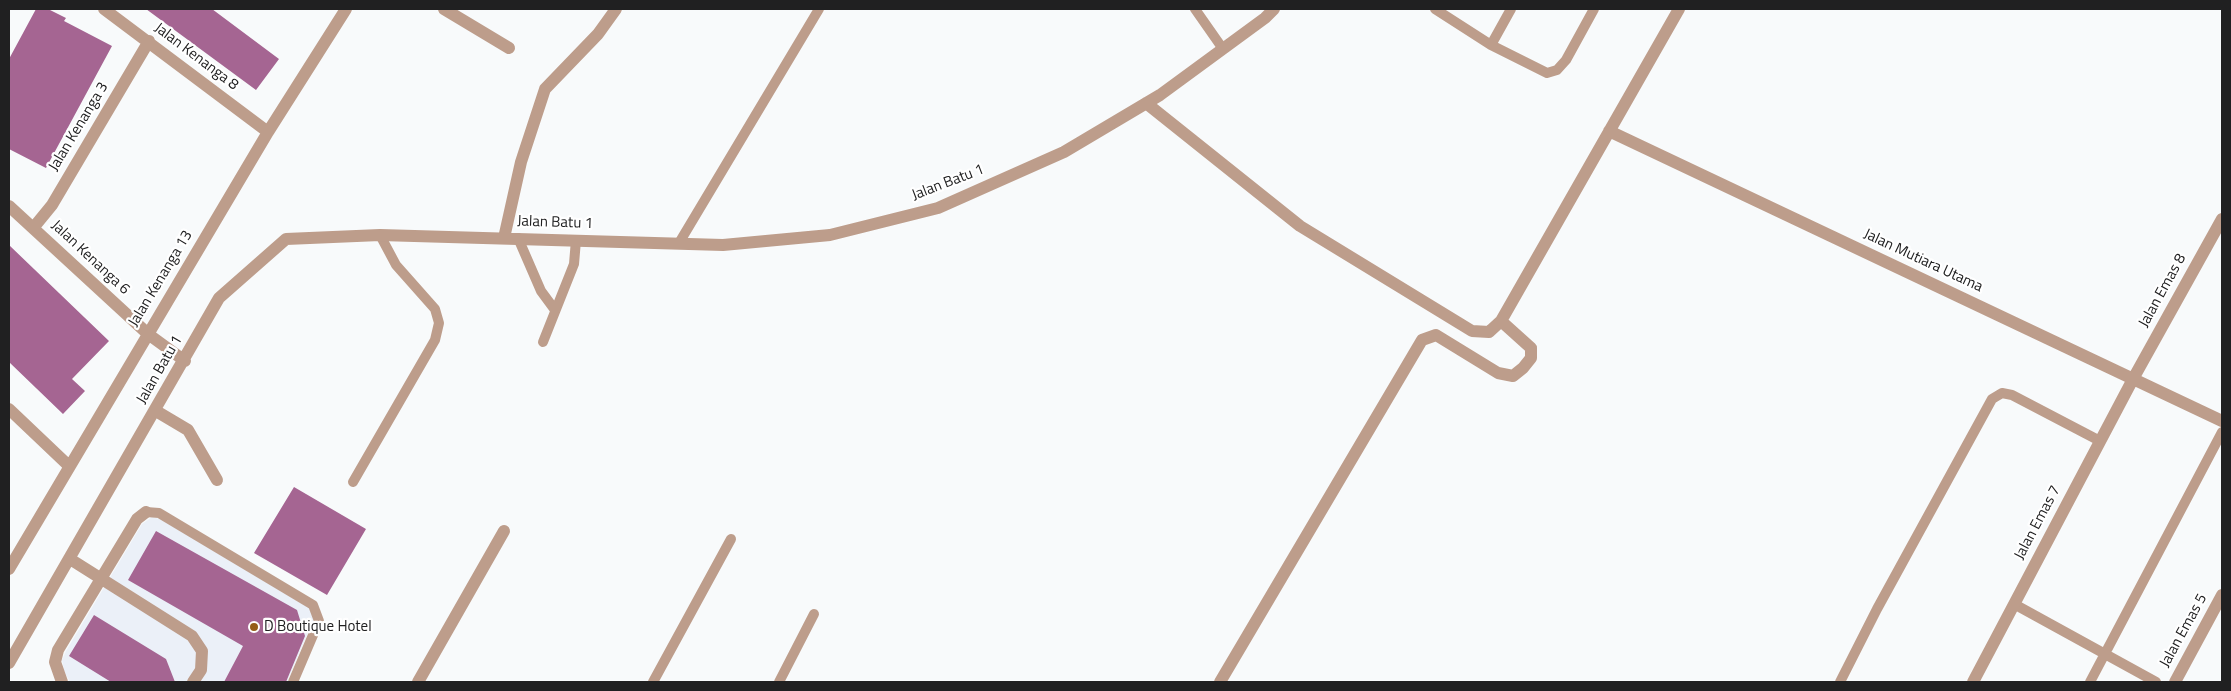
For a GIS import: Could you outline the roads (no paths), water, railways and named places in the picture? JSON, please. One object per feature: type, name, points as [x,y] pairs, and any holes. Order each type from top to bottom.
[{"type":"street","name":"Jalan Kenanga 8","points":[[104,9],[268,132]]},
{"type":"street","points":[[444,9],[509,48]]},
{"type":"street","points":[[504,238],[520,162],[545,89],[598,34],[616,9]]},
{"type":"street","name":"Jalan Batu 1","points":[[9,663],[185,361],[219,298],[286,239],[380,235],[723,245],[830,235],[938,208],[1064,152],[1146,103],[1223,49],[1274,9]]},
{"type":"street","points":[[1146,103],[1300,226],[1472,331],[1489,332],[1501,320],[1678,9]]},
{"type":"street","name":"Jalan Kenanga 13","points":[[9,569],[68,466],[268,132],[344,10]]},
{"type":"street","name":"Jalan Kenanga 3","points":[[34,227],[52,205],[149,42]]},
{"type":"street","name":"Jalan Mutiara Utama","points":[[1609,131],[2222,421]]},
{"type":"street","name":"Jalan Kenanga 6","points":[[9,206],[148,334],[185,361]]},
{"type":"street","name":"Jalan Emas 8","points":[[2132,379],[2222,219]]},
{"type":"street","points":[[1220,682],[1422,340],[1436,335],[1498,373],[1513,376],[1523,368],[1530,358],[1531,348],[1501,320]]},
{"type":"street","name":"Jalan Emas 7","points":[[1972,682],[2132,379]]},
{"type":"street","points":[[9,410],[68,466]]},
{"type":"street","points":[[156,411],[188,430],[217,480]]},
{"type":"street","points":[[62,682],[55,662],[58,650],[137,520],[146,512]]},
{"type":"street","points":[[418,682],[504,531]]},
{"type":"street","points":[[70,559],[192,636],[202,651],[201,670],[193,682]]},
{"type":"street","name":"Jalan Emas 5","points":[[2175,682],[2222,595]]},
{"type":"lane","points":[[679,243],[819,9]]},
{"type":"lane","points":[[1195,9],[1223,49]]},
{"type":"lane","points":[[1435,9],[1491,45],[1547,73],[1558,70],[1566,60],[1594,9]]},
{"type":"lane","points":[[1491,45],[1511,9]]},
{"type":"lane","points":[[353,482],[435,340],[439,324],[435,309],[396,265],[380,235]]},
{"type":"lane","points":[[518,238],[541,291],[556,310]]},
{"type":"lane","points":[[543,342],[574,264],[576,240]]},
{"type":"lane","points":[[1840,682],[1877,609],[1992,399],[2002,394],[2012,395],[2100,441]]},
{"type":"lane","points":[[2090,682],[2222,432]]},
{"type":"lane","points":[[146,512],[159,514],[313,605],[319,621],[293,682]]},
{"type":"lane","points":[[653,682],[731,539]]},
{"type":"lane","points":[[2014,604],[2156,682]]},
{"type":"lane","points":[[779,682],[814,614]]},
{"type":"place","name":"D Boutique Hotel","points":[[254,627]]}]
